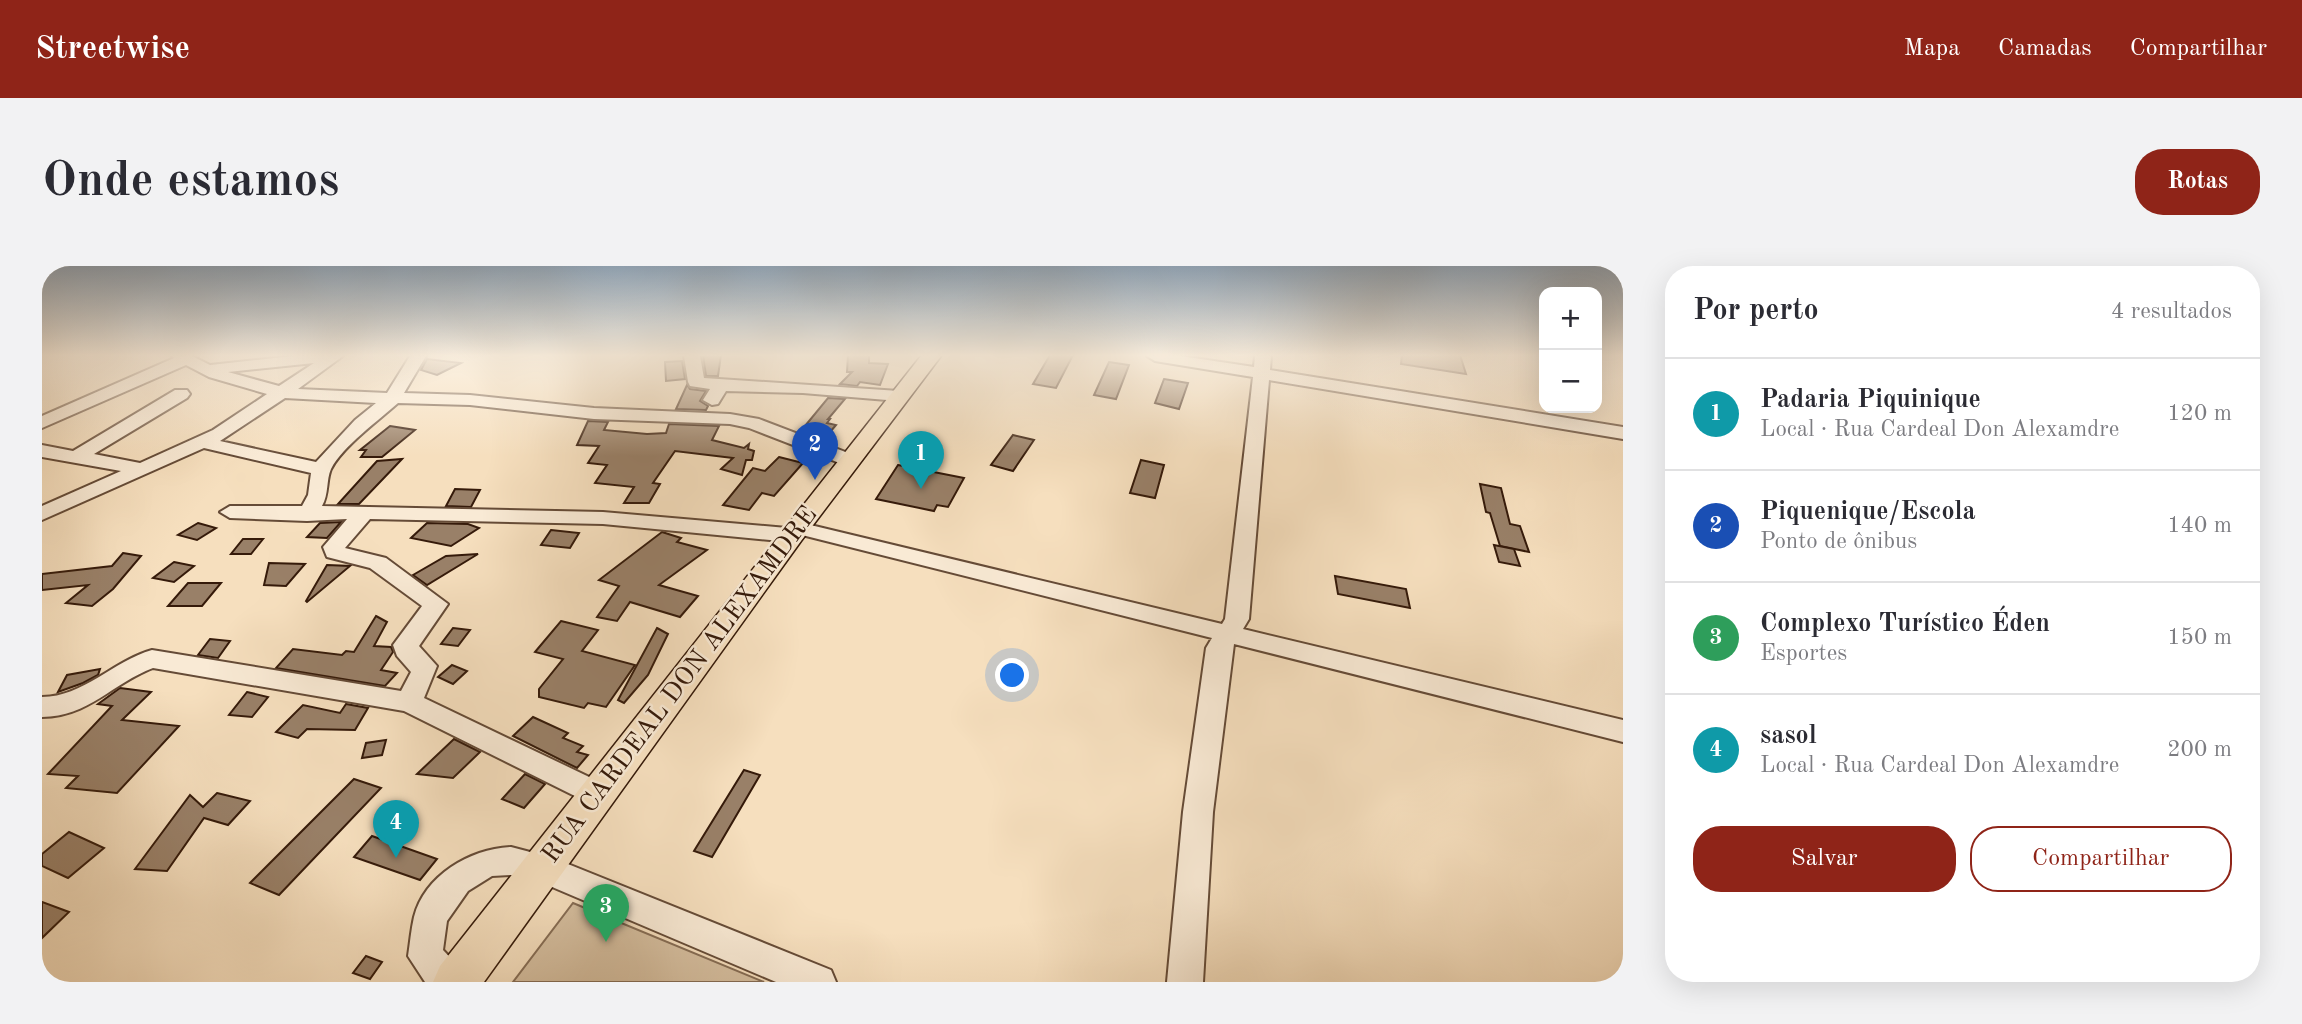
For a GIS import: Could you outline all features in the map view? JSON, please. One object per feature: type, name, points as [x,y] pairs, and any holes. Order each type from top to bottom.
[{"type":"main road","name":"RUA CARDEAL DON ALEXAMDRE","points":[[456,982],[904,389]]},
{"type":"street","points":[[43,422],[126,389]]},
{"type":"street","points":[[269,389],[280,394],[391,400],[456,399],[550,410],[753,423],[849,460]]},
{"type":"street","points":[[42,514],[204,442],[238,424],[287,389]]},
{"type":"street","points":[[307,515],[318,495],[321,469],[361,424],[391,400],[397,389]]},
{"type":"street","points":[[700,418],[718,389]]},
{"type":"street","points":[[820,389],[899,396]]},
{"type":"street","points":[[1185,982],[1198,812],[1219,648],[1237,620],[1260,389]]},
{"type":"street","points":[[1395,389],[1623,433]]},
{"type":"street","points":[[78,456],[117,436],[181,394]]},
{"type":"street","points":[[204,442],[321,469]]},
{"type":"street","points":[[42,451],[143,469]]},
{"type":"street","points":[[230,512],[307,515],[455,513],[603,518],[795,532],[1231,633],[1623,731]]},
{"type":"street","points":[[363,514],[334,547],[335,552],[378,563],[436,604],[406,645],[406,650],[424,666],[409,702]]},
{"type":"street","points":[[42,707],[70,704],[93,693],[125,670],[152,659],[334,692],[409,702],[597,795]]},
{"type":"street","points":[[449,982],[425,956],[431,916],[456,881],[487,862],[511,861],[542,868],[818,982]]},
{"type":"shaded area","points":[[573,903],[764,982],[513,982]]},
{"type":"building","points":[[685,389],[706,391],[700,401],[708,406],[706,410],[676,409]]},
{"type":"building","points":[[1097,389],[1120,389],[1116,399],[1094,395]]},
{"type":"building","points":[[1160,389],[1186,389],[1179,409],[1155,403]]},
{"type":"building","points":[[828,398],[845,399],[828,419],[827,423],[836,425],[824,439],[800,432]]},
{"type":"building","points":[[588,421],[608,422],[604,430],[647,434],[666,433],[669,424],[719,426],[712,440],[744,448],[749,444],[748,449],[754,451],[752,460],[746,460],[742,475],[721,469],[733,458],[675,451],[653,483],[660,484],[649,503],[624,503],[634,487],[595,483],[607,465],[588,463],[599,446],[577,445]]},
{"type":"building","points":[[390,426],[415,430],[382,457],[361,457],[366,450],[360,450]]},
{"type":"building","points":[[1013,435],[1034,440],[1013,471],[991,465]]},
{"type":"building","points":[[779,457],[803,463],[774,496],[762,493],[749,510],[723,505],[753,468],[765,471]]},
{"type":"building","points":[[402,459],[359,504],[338,504],[377,461]]},
{"type":"building","points":[[1141,460],[1164,465],[1155,498],[1130,493]]},
{"type":"building","points":[[898,465],[964,478],[948,507],[937,505],[934,511],[876,499]]},
{"type":"building","points":[[1480,484],[1501,488],[1510,524],[1520,526],[1529,552],[1500,546],[1490,513],[1486,512]]},
{"type":"building","points":[[455,489],[480,490],[471,507],[446,506]]},
{"type":"building","points":[[341,522],[327,538],[307,537],[320,523]]},
{"type":"building","points":[[198,523],[216,528],[197,540],[178,535]]},
{"type":"building","points":[[427,523],[468,524],[479,528],[451,546],[411,538]]},
{"type":"building","points":[[551,530],[579,533],[570,548],[541,545]]},
{"type":"building","points":[[662,532],[681,538],[677,542],[707,550],[659,585],[698,596],[680,617],[630,602],[617,621],[597,617],[619,586],[599,580]]},
{"type":"building","points":[[243,539],[263,539],[251,554],[231,554]]},
{"type":"building","points":[[1494,545],[1514,549],[1520,566],[1499,562]]},
{"type":"building","points":[[123,553],[141,556],[113,589],[92,606],[66,603],[88,585],[42,590],[42,574],[112,566]]},
{"type":"building","points":[[478,554],[427,585],[413,575],[446,556]]},
{"type":"building","points":[[174,562],[194,566],[174,582],[153,578]]},
{"type":"building","points":[[269,563],[305,564],[286,586],[264,585]]},
{"type":"building","points":[[327,565],[350,566],[307,602],[306,601]]},
{"type":"building","points":[[1335,576],[1406,589],[1410,608],[1338,594]]},
{"type":"building","points":[[188,583],[221,583],[202,606],[168,606]]},
{"type":"building","points":[[376,616],[387,622],[374,646],[391,647],[393,652],[381,670],[397,673],[385,686],[276,668],[293,649],[342,655],[346,651],[354,652]]},
{"type":"building","points":[[561,621],[598,630],[582,651],[635,665],[606,707],[588,703],[584,708],[539,697],[539,689],[563,659],[535,652]]},
{"type":"building","points":[[453,628],[470,630],[458,646],[441,644]]},
{"type":"building","points":[[657,628],[668,634],[648,675],[624,703],[618,700]]},
{"type":"building","points":[[210,639],[230,641],[218,658],[198,655]]},
{"type":"building","points":[[452,665],[467,671],[453,684],[438,677]]},
{"type":"building","points":[[100,669],[98,675],[58,692],[67,675]]},
{"type":"building","points":[[120,688],[151,692],[122,720],[179,726],[117,793],[66,788],[78,776],[48,774],[112,706],[98,704]]},
{"type":"building","points":[[247,692],[268,697],[252,717],[229,715]]},
{"type":"building","points":[[346,704],[368,708],[355,730],[307,729],[298,738],[276,732],[303,705],[340,713]]},
{"type":"building","points":[[533,717],[568,733],[563,738],[583,746],[577,752],[588,755],[577,768],[513,736]]},
{"type":"building","points":[[454,739],[480,752],[453,778],[417,774]]},
{"type":"building","points":[[386,740],[382,755],[362,758],[366,743]]},
{"type":"building","points":[[744,770],[760,775],[712,857],[694,851]]},
{"type":"building","points":[[525,774],[545,784],[524,808],[502,799]]},
{"type":"building","points":[[354,779],[381,788],[279,895],[250,883]]},
{"type":"building","points":[[217,793],[250,801],[228,825],[204,818],[167,871],[135,869],[190,795],[203,807]]},
{"type":"building","points":[[69,832],[104,848],[68,878],[42,866],[42,854]]},
{"type":"building","points":[[372,836],[437,859],[420,880],[354,857]]},
{"type":"building","points":[[42,902],[69,912],[42,938]]},
{"type":"building","points":[[366,956],[382,962],[370,979],[353,973]]},
{"type":"place","name":"Piquenique/Escola","points":[[815,480]]},
{"type":"place","name":"Padaria Piquinique","points":[[921,489]]},
{"type":"place","name":"sasol","points":[[396,858]]},
{"type":"place","name":"Complexo Turístico Éden","points":[[606,942]]}]
